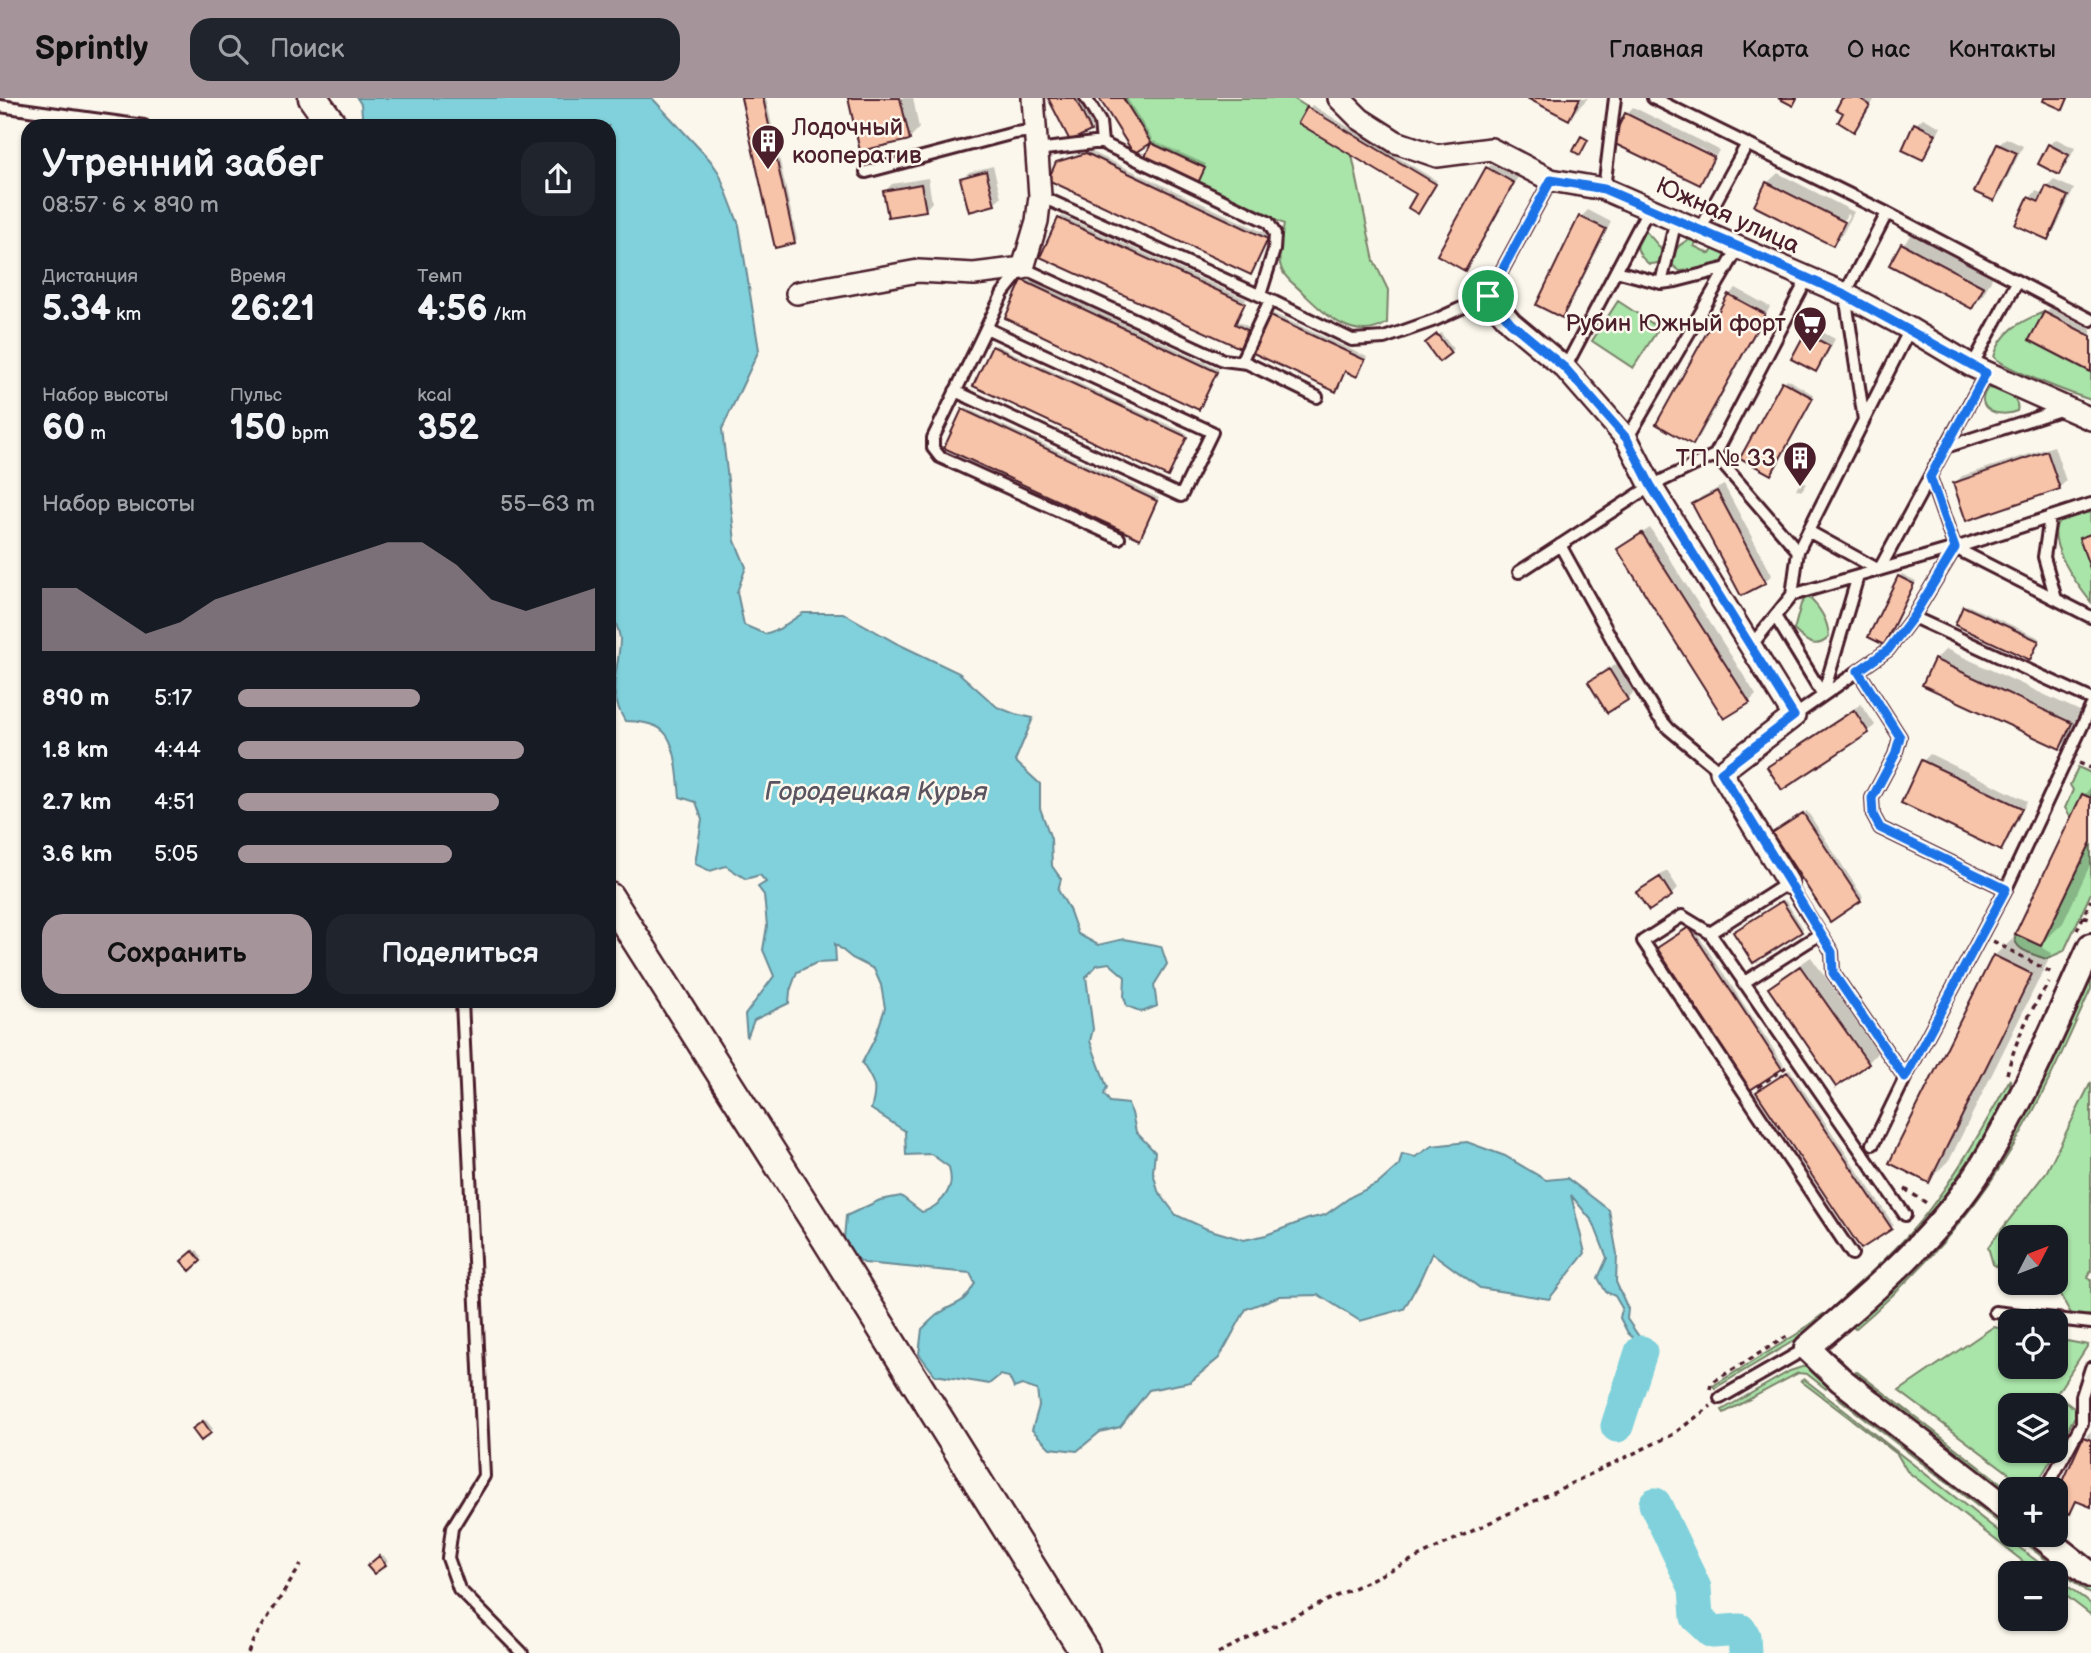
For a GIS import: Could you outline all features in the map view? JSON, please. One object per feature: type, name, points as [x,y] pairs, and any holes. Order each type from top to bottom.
[{"type":"main road","points":[[313,98],[328,119]]},
{"type":"main road","points":[[616,908],[1086,1653]]},
{"type":"street","points":[[797,293],[918,271],[974,274],[1023,268],[1037,221],[1040,196],[1033,98]]},
{"type":"street","name":"Южная улица","points":[[1339,98],[1360,119],[1396,142],[1437,156],[1490,149],[1551,180],[1604,189],[1649,208],[1845,295],[1979,370],[2091,419]]},
{"type":"street","points":[[1488,296],[1511,323],[1565,368],[1627,439],[1651,486],[1794,716],[1721,772],[1788,883]]},
{"type":"street","points":[[1998,1502],[1841,1380],[1801,1340],[1876,1289],[1944,1218],[1982,1167],[2020,1099],[2091,946]]},
{"type":"street","points":[[2055,1547],[2091,1575]]},
{"type":"lane","points":[[1086,98],[1100,122],[1102,144]]},
{"type":"lane","points":[[1604,189],[1615,98]]},
{"type":"lane","points":[[1653,98],[1887,213],[2091,320]]},
{"type":"lane","points":[[0,106],[94,119]]},
{"type":"lane","points":[[866,172],[1014,133],[1036,141],[1102,144],[1268,222],[1275,234],[1265,297],[1241,362]]},
{"type":"lane","points":[[1700,230],[1747,144]]},
{"type":"lane","points":[[1040,196],[1265,297],[1352,340],[1384,338],[1435,320],[1488,296],[1551,180]]},
{"type":"lane","points":[[1565,368],[1649,208]]},
{"type":"lane","points":[[1864,421],[1845,295],[1887,213]]},
{"type":"lane","points":[[1661,283],[1676,220]]},
{"type":"lane","points":[[1627,439],[1739,247]]},
{"type":"lane","points":[[1118,538],[940,457],[933,448],[933,438],[1003,293],[1023,268],[1223,359],[1248,363],[1317,397]]},
{"type":"lane","points":[[1616,271],[1661,283],[1727,268]]},
{"type":"lane","points":[[1519,572],[1651,486],[1715,455],[1807,279]]},
{"type":"lane","points":[[1879,570],[1946,447],[2017,282]]},
{"type":"lane","points":[[955,391],[1181,496],[1212,432],[986,328]]},
{"type":"lane","points":[[1750,647],[1792,595],[1798,551],[1910,329]]},
{"type":"lane","points":[[1946,447],[2065,408]]},
{"type":"lane","points":[[1715,455],[1798,551]]},
{"type":"lane","points":[[1930,477],[1955,548],[2091,617]]},
{"type":"lane","points":[[1792,595],[1955,548],[2091,504]]},
{"type":"lane","points":[[2050,517],[2044,557],[2056,599]]},
{"type":"lane","points":[[1808,531],[1879,570]]},
{"type":"lane","points":[[1560,545],[1657,715],[1669,729],[1721,772]]},
{"type":"lane","points":[[1794,716],[1888,650],[1913,617],[1955,548]]},
{"type":"lane","points":[[1823,695],[1858,576]]},
{"type":"lane","points":[[1775,616],[1823,695]]},
{"type":"lane","points":[[1913,617],[2091,699]]},
{"type":"lane","points":[[1858,671],[1900,737],[1895,755],[1872,798],[1873,815],[1880,828],[2006,889]]},
{"type":"lane","points":[[1873,1144],[1905,1078],[2006,889],[2091,707]]},
{"type":"lane","points":[[1710,933],[1788,883],[1832,952],[1833,973],[1905,1078]]},
{"type":"lane","points":[[1852,1254],[1643,941],[1682,916],[1710,933],[1905,1215]]},
{"type":"lane","points":[[1743,983],[1820,934]]},
{"type":"lane","points":[[462,1008],[484,1476],[453,1528],[448,1558],[459,1589],[522,1653]]},
{"type":"lane","points":[[1995,1312],[2091,1323]]},
{"type":"lane","points":[[1720,1398],[1801,1340]]},
{"type":"lane","points":[[2054,1477],[2087,1425],[2082,1396],[2091,1368]]},
{"type":"path","points":[[2084,916],[2091,919]]},
{"type":"path","points":[[1987,938],[2056,974]]},
{"type":"path","points":[[2005,1083],[2014,1048],[2038,998],[2060,968]]},
{"type":"path","points":[[1746,1095],[1797,1060]]},
{"type":"path","points":[[1929,1205],[1935,1195]]},
{"type":"path","points":[[1709,1392],[1711,1382],[1801,1340]]},
{"type":"path","points":[[1218,1653],[1672,1435],[1706,1411],[1708,1402]]},
{"type":"path","points":[[248,1653],[301,1565]]},
{"type":"green space","points":[[1123,98],[1293,98],[1307,107],[1298,123],[1352,155],[1374,261],[1388,290],[1387,323],[1375,329],[1352,328],[1341,324],[1320,309],[1283,272],[1279,254],[1284,224],[1198,183],[1204,167],[1151,143]]},
{"type":"green space","points":[[1644,230],[1661,250],[1662,260],[1658,263],[1649,264],[1639,252],[1638,239]]},
{"type":"green space","points":[[1688,240],[1697,241],[1694,246],[1710,254],[1714,248],[1729,257],[1713,266],[1680,271],[1672,265],[1673,256],[1678,247]]},
{"type":"green space","points":[[1618,301],[1659,328],[1633,368],[1592,341]]},
{"type":"green space","points":[[2044,312],[2029,340],[2091,372],[2091,400],[2025,374],[1994,357],[2002,340],[2013,328]]},
{"type":"green space","points":[[1988,388],[2004,392],[2013,398],[2017,411],[2002,414],[1989,410],[1983,401]]},
{"type":"green space","points":[[2090,508],[2091,534],[2080,538],[2091,571],[2091,602],[2064,563],[2056,539],[2059,521]]},
{"type":"green space","points":[[1807,596],[1819,609],[1827,625],[1829,637],[1820,643],[1806,641],[1794,630],[1801,604]]},
{"type":"green space","points":[[2078,767],[2091,773],[2091,798],[2082,794],[2071,817],[2065,808],[2073,790],[2070,785]]},
{"type":"green space","points":[[2091,842],[2091,893],[2064,951],[2046,959],[2024,951],[2017,944],[2015,934],[2041,946]]},
{"type":"green space","points":[[2091,975],[2091,989],[2052,1074],[2026,1124],[1991,1181],[1928,1259],[1855,1329],[1852,1326],[1930,1250]]},
{"type":"green space","points":[[2010,1079],[2010,1093],[1979,1146],[1927,1220],[1874,1275],[1835,1308],[1834,1306],[1893,1251],[1925,1215],[1960,1166]]},
{"type":"green space","points":[[2091,1082],[2091,1271],[2088,1277],[2091,1279],[2091,1315],[2073,1317],[2060,1295],[2068,1295],[2068,1225],[2005,1225],[2047,1171]]},
{"type":"green space","points":[[1998,1234],[1998,1267],[1993,1264],[1988,1247]]},
{"type":"green space","points":[[1823,1314],[1825,1316],[1797,1339],[1715,1388],[1713,1386],[1797,1334]]},
{"type":"green space","points":[[1993,1327],[1998,1328],[1998,1379],[2066,1379],[2057,1393],[1998,1393],[1998,1463],[2049,1463],[2041,1477],[2014,1477],[1899,1391]]},
{"type":"green space","points":[[2068,1341],[2088,1345],[2068,1376]]},
{"type":"green space","points":[[1805,1366],[1830,1385],[1826,1389],[1807,1374],[1798,1373],[1724,1413],[1722,1410],[1790,1371]]},
{"type":"green space","points":[[1856,1371],[1998,1481],[1998,1489],[1852,1376]]},
{"type":"green space","points":[[1804,1379],[1998,1531],[1998,1542],[1907,1471],[1897,1454],[1801,1381]]},
{"type":"green space","points":[[1840,1393],[1998,1517],[1998,1522],[1837,1397]]},
{"type":"green space","points":[[2068,1404],[2078,1411],[2068,1429]]},
{"type":"green space","points":[[2005,1547],[2019,1547],[2037,1561],[2023,1561]]},
{"type":"green space","points":[[2029,1547],[2036,1547],[2054,1561],[2047,1561]]},
{"type":"green space","points":[[2068,1572],[2091,1590],[2091,1595],[2068,1577]]},
{"type":"green space","points":[[2068,1586],[2091,1604],[2091,1615],[2068,1597]]},
{"type":"water","name":"Городецкая Курья","points":[[357,98],[652,98],[710,160],[719,173],[739,225],[759,350],[722,429],[735,541],[746,567],[737,592],[744,625],[765,634],[779,629],[803,613],[843,613],[896,643],[959,673],[997,707],[1033,718],[1015,761],[1040,784],[1040,808],[1051,839],[1052,866],[1061,879],[1058,890],[1069,909],[1078,934],[1098,945],[1124,939],[1161,946],[1167,964],[1154,985],[1157,1006],[1142,1012],[1127,1006],[1124,997],[1125,977],[1109,963],[1097,965],[1086,977],[1093,1029],[1090,1041],[1107,1087],[1104,1094],[1110,1102],[1128,1104],[1136,1132],[1155,1152],[1153,1172],[1158,1191],[1176,1215],[1207,1229],[1244,1240],[1266,1235],[1325,1215],[1352,1196],[1379,1183],[1399,1165],[1402,1154],[1415,1157],[1432,1146],[1467,1142],[1505,1156],[1546,1180],[1567,1178],[1609,1210],[1617,1254],[1616,1282],[1628,1309],[1627,1319],[1642,1341],[1641,1352],[1638,1342],[1628,1333],[1620,1318],[1622,1308],[1615,1296],[1606,1292],[1598,1278],[1607,1258],[1593,1222],[1571,1195],[1585,1253],[1549,1299],[1480,1288],[1432,1253],[1404,1309],[1360,1321],[1319,1295],[1280,1296],[1246,1309],[1219,1358],[1190,1382],[1149,1390],[1120,1427],[1100,1432],[1077,1451],[1050,1448],[1032,1430],[1039,1406],[1037,1390],[1022,1385],[1014,1388],[1009,1377],[1000,1375],[989,1384],[935,1375],[919,1354],[922,1329],[937,1315],[967,1296],[975,1283],[970,1273],[864,1263],[849,1253],[844,1239],[846,1216],[880,1200],[901,1196],[922,1212],[927,1211],[943,1198],[951,1181],[949,1167],[931,1154],[906,1155],[905,1131],[871,1109],[874,1085],[862,1063],[875,1038],[885,1008],[881,985],[874,969],[852,958],[835,944],[836,962],[816,963],[797,972],[789,1003],[754,1020],[747,1038],[745,1015],[774,976],[763,950],[767,926],[764,895],[758,887],[766,882],[760,875],[746,879],[726,866],[710,871],[695,864],[702,819],[696,802],[680,797],[676,762],[668,737],[655,726],[625,721],[616,699],[620,640],[616,624],[616,119],[362,119],[361,104]]},
{"type":"building","name":"Лодочный кооператив","points":[[741,98],[763,98],[795,243],[775,248]]},
{"type":"building","points":[[848,98],[900,98],[910,140],[860,151]]},
{"type":"building","points":[[1048,98],[1075,98],[1091,131],[1070,141]]},
{"type":"building","points":[[1099,98],[1123,98],[1151,143],[1134,154]]},
{"type":"building","points":[[1527,98],[1580,98],[1569,120]]},
{"type":"building","points":[[1778,98],[1797,98],[1793,106]]},
{"type":"building","points":[[1842,98],[1859,98],[1870,105],[1854,132],[1838,122],[1843,113],[1836,109]]},
{"type":"building","points":[[2044,98],[2068,98],[2063,110],[2043,101]]},
{"type":"building","points":[[1307,107],[1436,184],[1418,214],[1408,208],[1416,194],[1298,123]]},
{"type":"building","points":[[1625,113],[1714,157],[1700,185],[1611,142]]},
{"type":"building","points":[[1914,123],[1936,134],[1923,160],[1902,150]]},
{"type":"building","points":[[1581,136],[1588,140],[1580,155],[1573,151]]},
{"type":"building","points":[[1151,143],[1205,168],[1198,183],[1144,159]]},
{"type":"building","points":[[1997,144],[2017,153],[1994,201],[1974,192]]},
{"type":"building","points":[[2048,144],[2069,155],[2059,175],[2038,164]]},
{"type":"building","points":[[1086,153],[1268,239],[1251,275],[1048,180],[1056,162]]},
{"type":"building","points":[[1486,167],[1514,183],[1465,271],[1437,255]]},
{"type":"building","points":[[986,171],[995,205],[969,212],[960,178]]},
{"type":"building","points":[[1766,182],[1845,222],[1833,246],[1754,206]]},
{"type":"building","points":[[921,184],[926,211],[888,217],[883,191]]},
{"type":"building","points":[[2046,186],[2068,196],[2048,240],[2015,225],[2028,197],[2039,202]]},
{"type":"building","points":[[1579,216],[1606,229],[1562,318],[1536,305]]},
{"type":"building","points":[[1058,218],[1245,303],[1235,324],[1247,330],[1240,348],[1040,257]]},
{"type":"building","points":[[1901,243],[1984,287],[1972,309],[1889,265]]},
{"type":"building","points":[[1022,280],[1217,372],[1199,410],[1005,318]]},
{"type":"building","points":[[1728,294],[1765,314],[1693,445],[1656,424]]},
{"type":"building","points":[[2044,312],[2091,336],[2091,372],[2029,340]]},
{"type":"building","points":[[1268,315],[1365,360],[1357,377],[1345,371],[1336,392],[1251,352]]},
{"type":"building","points":[[1805,333],[1830,346],[1816,372],[1791,359]]},
{"type":"building","points":[[1437,334],[1451,353],[1439,362],[1425,343]]},
{"type":"building","points":[[992,346],[1187,437],[1168,477],[973,386]]},
{"type":"building","points":[[1782,381],[1813,398],[1771,475],[1740,458]]},
{"type":"building","points":[[962,409],[1157,501],[1140,539],[944,448]]},
{"type":"building","points":[[2047,451],[2060,489],[1966,521],[1953,483]]},
{"type":"building","points":[[1717,491],[1766,583],[1741,596],[1692,504]]},
{"type":"building","points":[[1642,533],[1750,703],[1724,719],[1617,549]]},
{"type":"building","points":[[2091,534],[2091,571],[2079,538]]},
{"type":"building","points":[[1898,576],[1914,584],[1884,645],[1868,637]]},
{"type":"building","points":[[1963,606],[2039,641],[2030,660],[1955,625]]},
{"type":"building","points":[[1934,659],[2072,723],[2060,749],[1922,685]]},
{"type":"building","points":[[1609,669],[1628,700],[1607,713],[1588,682]]},
{"type":"building","points":[[1854,710],[1869,733],[1782,790],[1767,767]]},
{"type":"building","points":[[1921,760],[2022,808],[2001,851],[1901,803]]},
{"type":"building","points":[[2082,794],[2091,798],[2091,842],[2041,946],[2015,934]]},
{"type":"building","points":[[1803,813],[1861,901],[1830,922],[1772,833]]},
{"type":"building","points":[[1660,877],[1672,896],[1649,911],[1636,892]]},
{"type":"building","points":[[1782,901],[1802,932],[1753,963],[1733,932]]},
{"type":"building","points":[[1689,927],[1782,1069],[1750,1090],[1657,948]]},
{"type":"building","points":[[1993,955],[2032,974],[1929,1183],[1889,1163]]},
{"type":"building","points":[[1800,966],[1869,1064],[1836,1087],[1768,988]]},
{"type":"building","points":[[1787,1072],[1892,1229],[1861,1249],[1756,1092]]},
{"type":"building","points":[[193,1251],[201,1261],[190,1271],[181,1261]]},
{"type":"building","points":[[203,1421],[211,1433],[201,1441],[192,1429]]},
{"type":"building","points":[[2083,1437],[2091,1440],[2091,1507],[2076,1501],[2070,1514],[2068,1513],[2068,1477],[2065,1477]]},
{"type":"building","points":[[379,1556],[386,1565],[374,1574],[367,1566]]},
{"type":"waterway","points":[[1617,1426],[1641,1352]]},
{"type":"waterway","points":[[1655,1504],[1695,1588],[1697,1617],[1713,1632],[1740,1630],[1744,1636],[1745,1653]]},
{"type":"place","name":"Лодочный кооператив","points":[[768,171]]},
{"type":"place","name":"Рубин Южный форт","points":[[1810,353]]},
{"type":"place","name":"ТП № 33","points":[[1800,488]]},
{"type":"route","points":[[1551,180],[1604,189],[1739,247],[1845,295],[1986,373],[1930,477],[1955,548],[1913,617],[1888,650],[1858,671],[1900,737],[1895,755],[1872,798],[1873,815],[1880,828],[2006,889],[1905,1078],[1833,973],[1832,952],[1721,772],[1794,716],[1651,486],[1627,439],[1565,368],[1511,323],[1488,296],[1551,180]]}]
